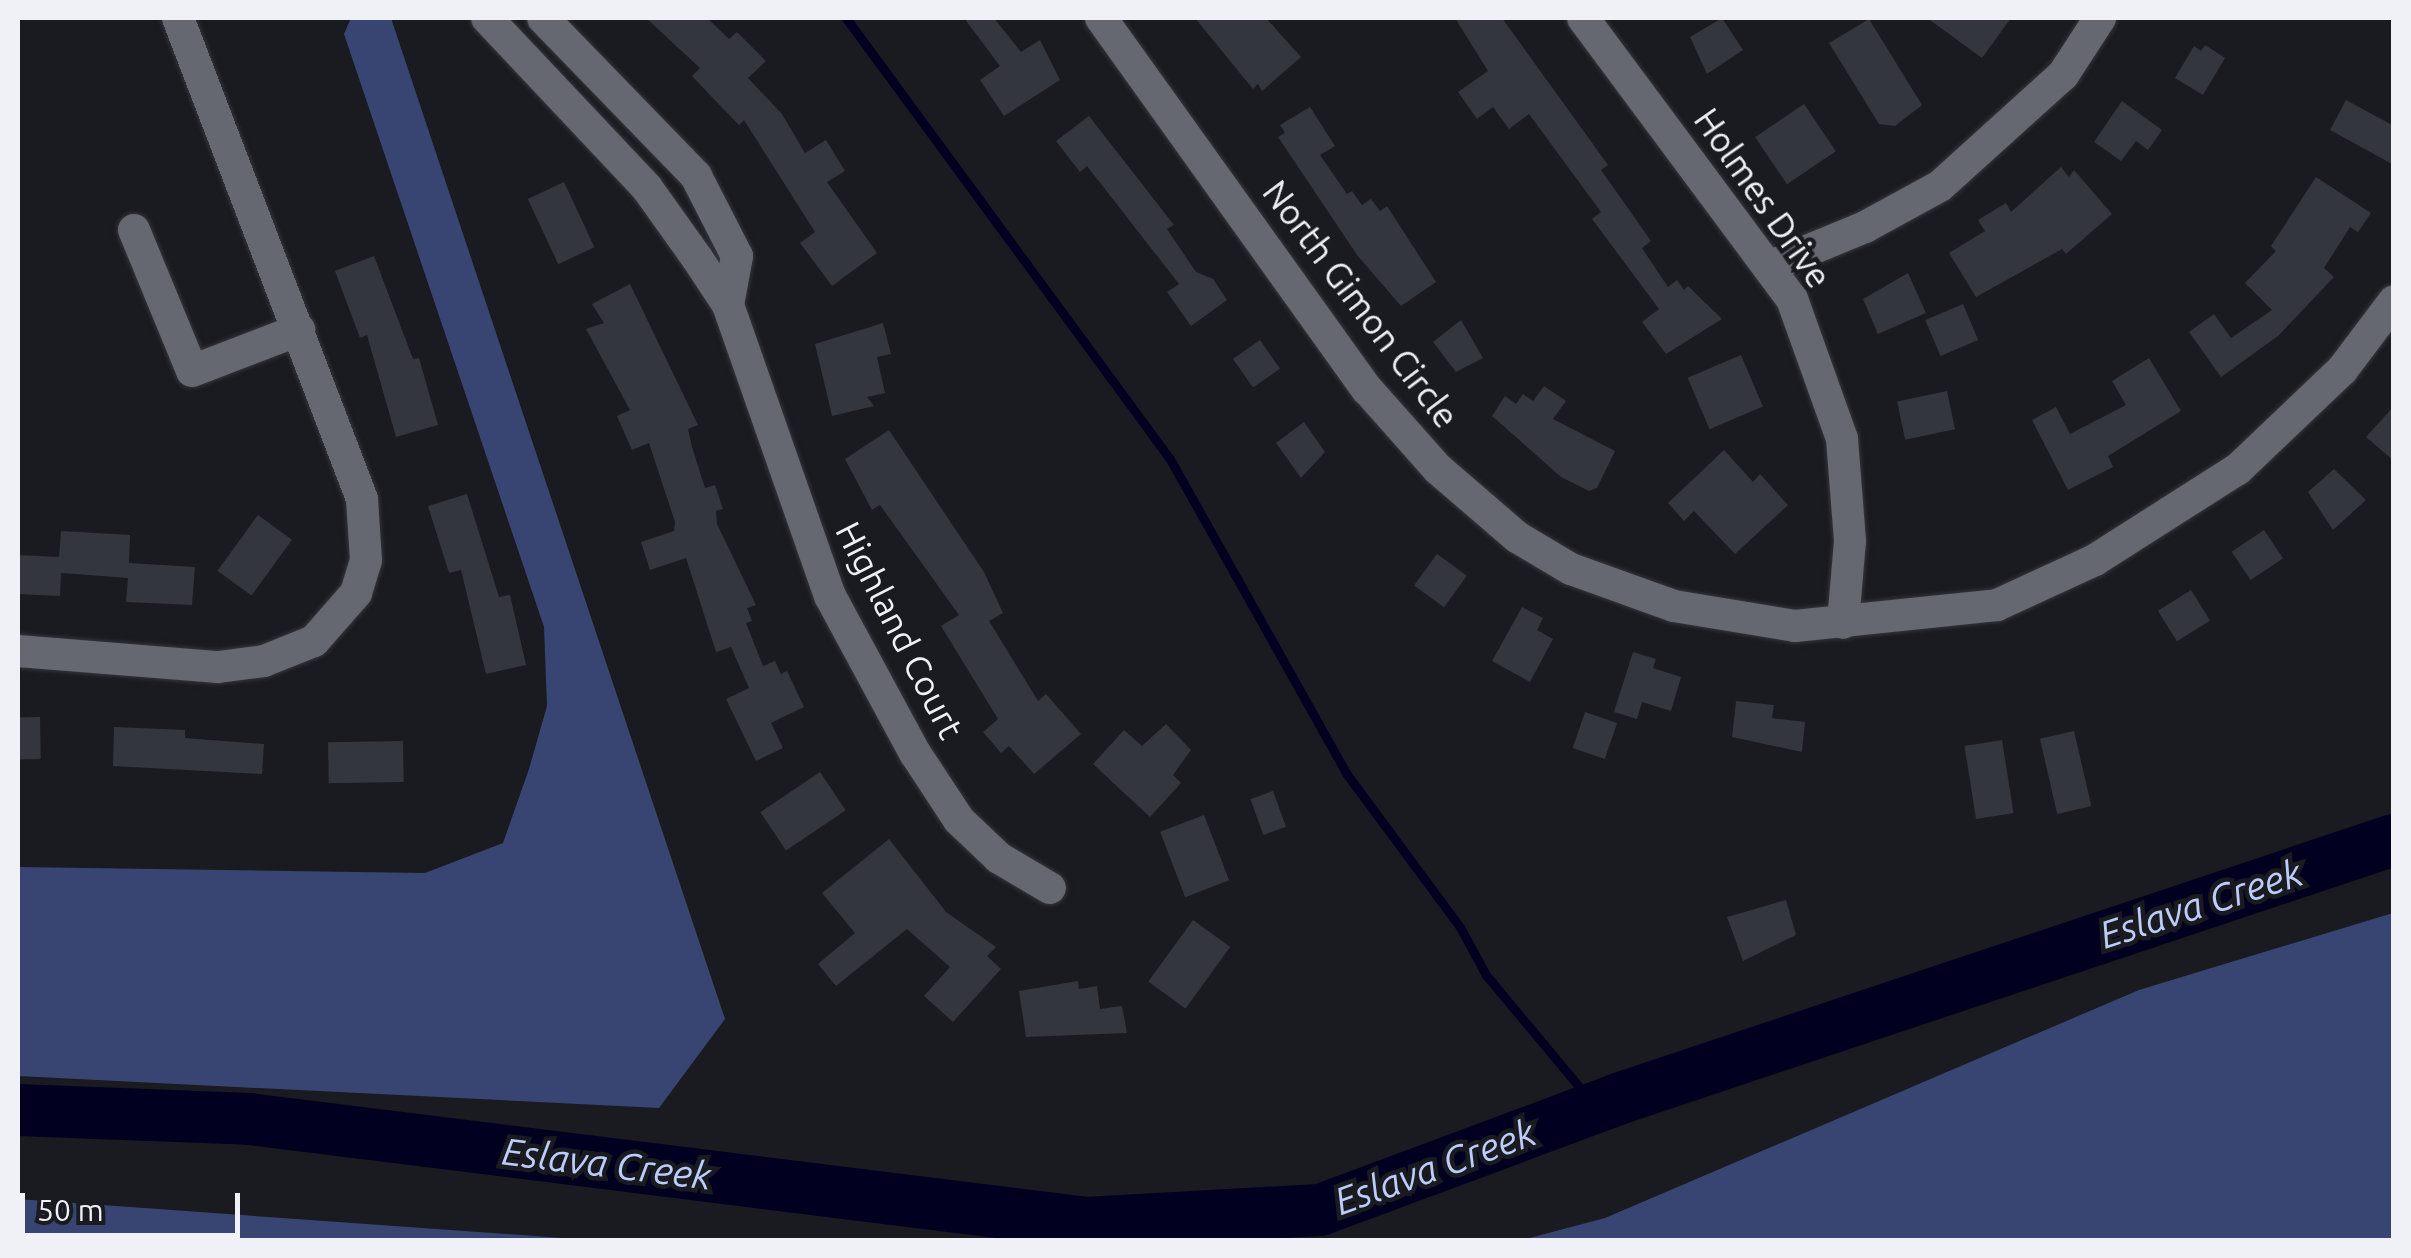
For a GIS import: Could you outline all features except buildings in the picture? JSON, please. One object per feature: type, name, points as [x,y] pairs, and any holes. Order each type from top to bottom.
[{"type":"street","points":[[18,651],[218,667],[264,661],[314,641],[356,593],[366,560],[362,499],[178,18]]},
{"type":"street","name":"Highland Court","points":[[487,18],[647,188],[728,305],[830,596],[915,753],[960,820],[999,858],[1050,888]]},
{"type":"street","name":"Highland Court","points":[[544,18],[696,176],[737,256],[728,305]]},
{"type":"street","name":"North Gimon Circle","points":[[1100,18],[1367,389],[1438,469],[1517,537],[1572,570],[1674,606],[1795,626],[1997,605],[2095,560],[2238,469],[2342,370],[2394,301]]},
{"type":"street","name":"Holmes Drive","points":[[1583,18],[1792,299],[1842,439],[1850,541],[1843,623]]},
{"type":"street","points":[[1768,267],[1940,186],[2064,75],[2100,18]]},
{"type":"street","points":[[134,230],[192,371],[299,330]]},
{"type":"shaded area","points":[[351,18],[391,18],[725,1019],[659,1108],[18,1076],[18,867],[425,873],[503,843],[529,769],[547,706],[544,627],[344,34]]},
{"type":"shaded area","points":[[2393,913],[2393,1240],[1522,1240],[1605,1218],[2139,990]]},
{"type":"shaded area","points":[[18,1199],[590,1240],[18,1240]]},
{"type":"waterway","points":[[846,18],[1170,459],[1346,773],[1460,927],[1486,975],[1596,1107]]},
{"type":"waterway","name":"Eslava Creek","points":[[18,1110],[249,1119],[1086,1223],[1320,1210],[1618,1099],[2394,840]]}]
